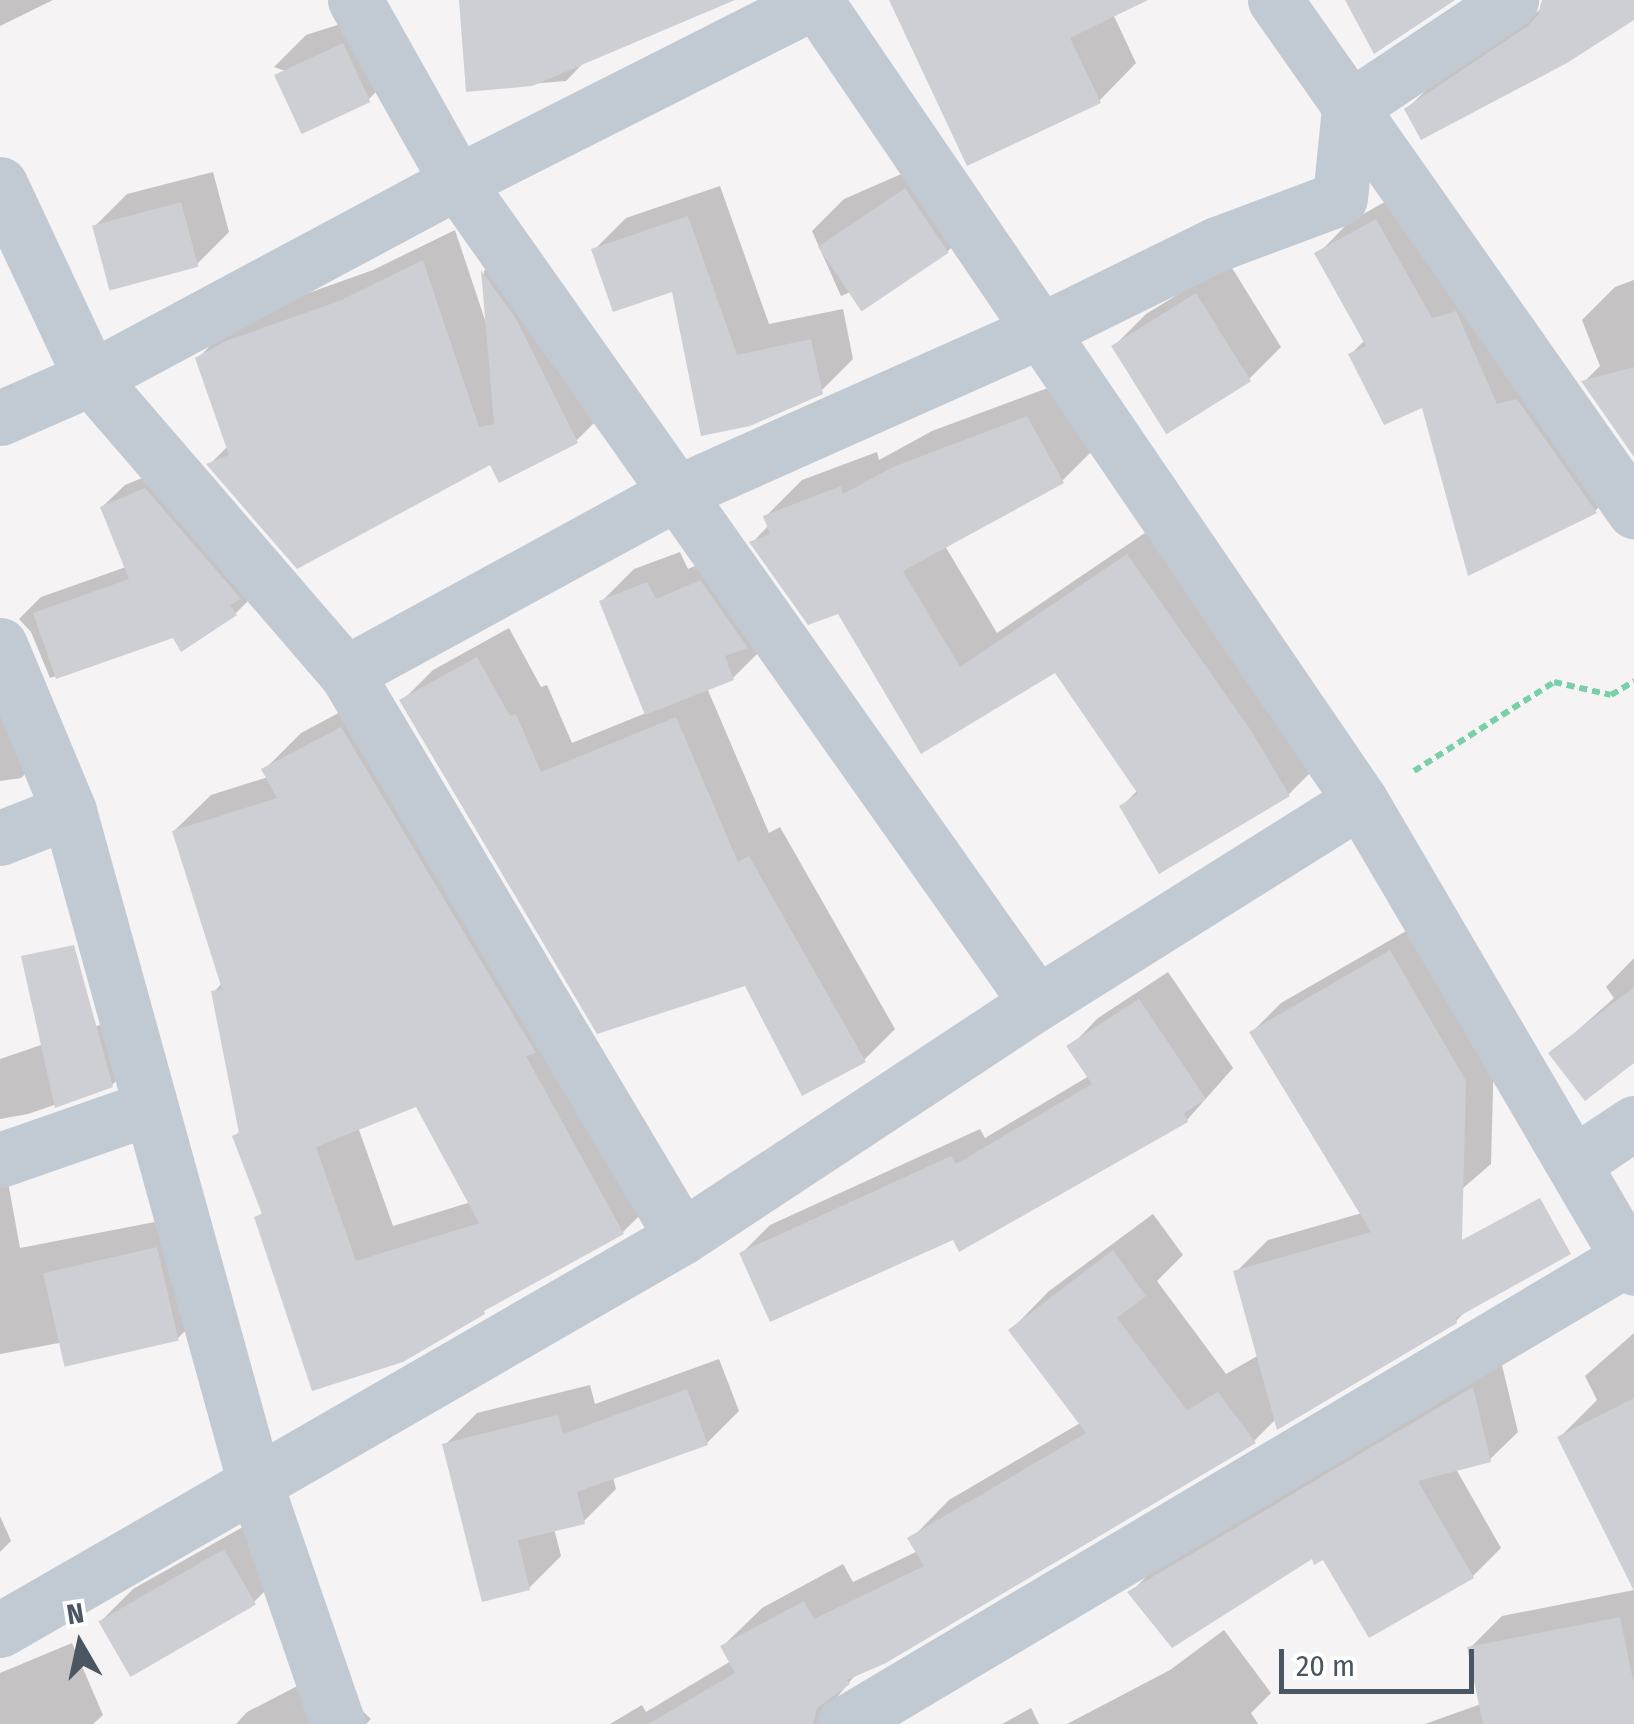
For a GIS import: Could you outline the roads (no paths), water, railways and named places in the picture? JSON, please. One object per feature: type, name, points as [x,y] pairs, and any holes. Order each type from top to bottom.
[{"type":"street","points":[[355,0],[456,182],[1037,1003]]},
{"type":"street","points":[[0,418],[91,378],[456,182],[816,0],[1360,800],[1631,1263],[844,1724]]},
{"type":"street","points":[[1275,0],[1634,511]]},
{"type":"street","points":[[346,673],[676,493],[1042,330],[1217,244],[1340,198],[1350,108],[1511,0]]},
{"type":"street","points":[[0,184],[91,378],[346,673],[682,1236]]},
{"type":"street","points":[[0,645],[69,811],[254,1480],[338,1724]]},
{"type":"street","points":[[0,1630],[682,1236],[1037,1003],[1360,800]]},
{"type":"street","points":[[0,838],[69,811]]},
{"type":"street","points":[[0,1160],[149,1108]]},
{"type":"street","points":[[1574,1163],[1634,1123]]}]
